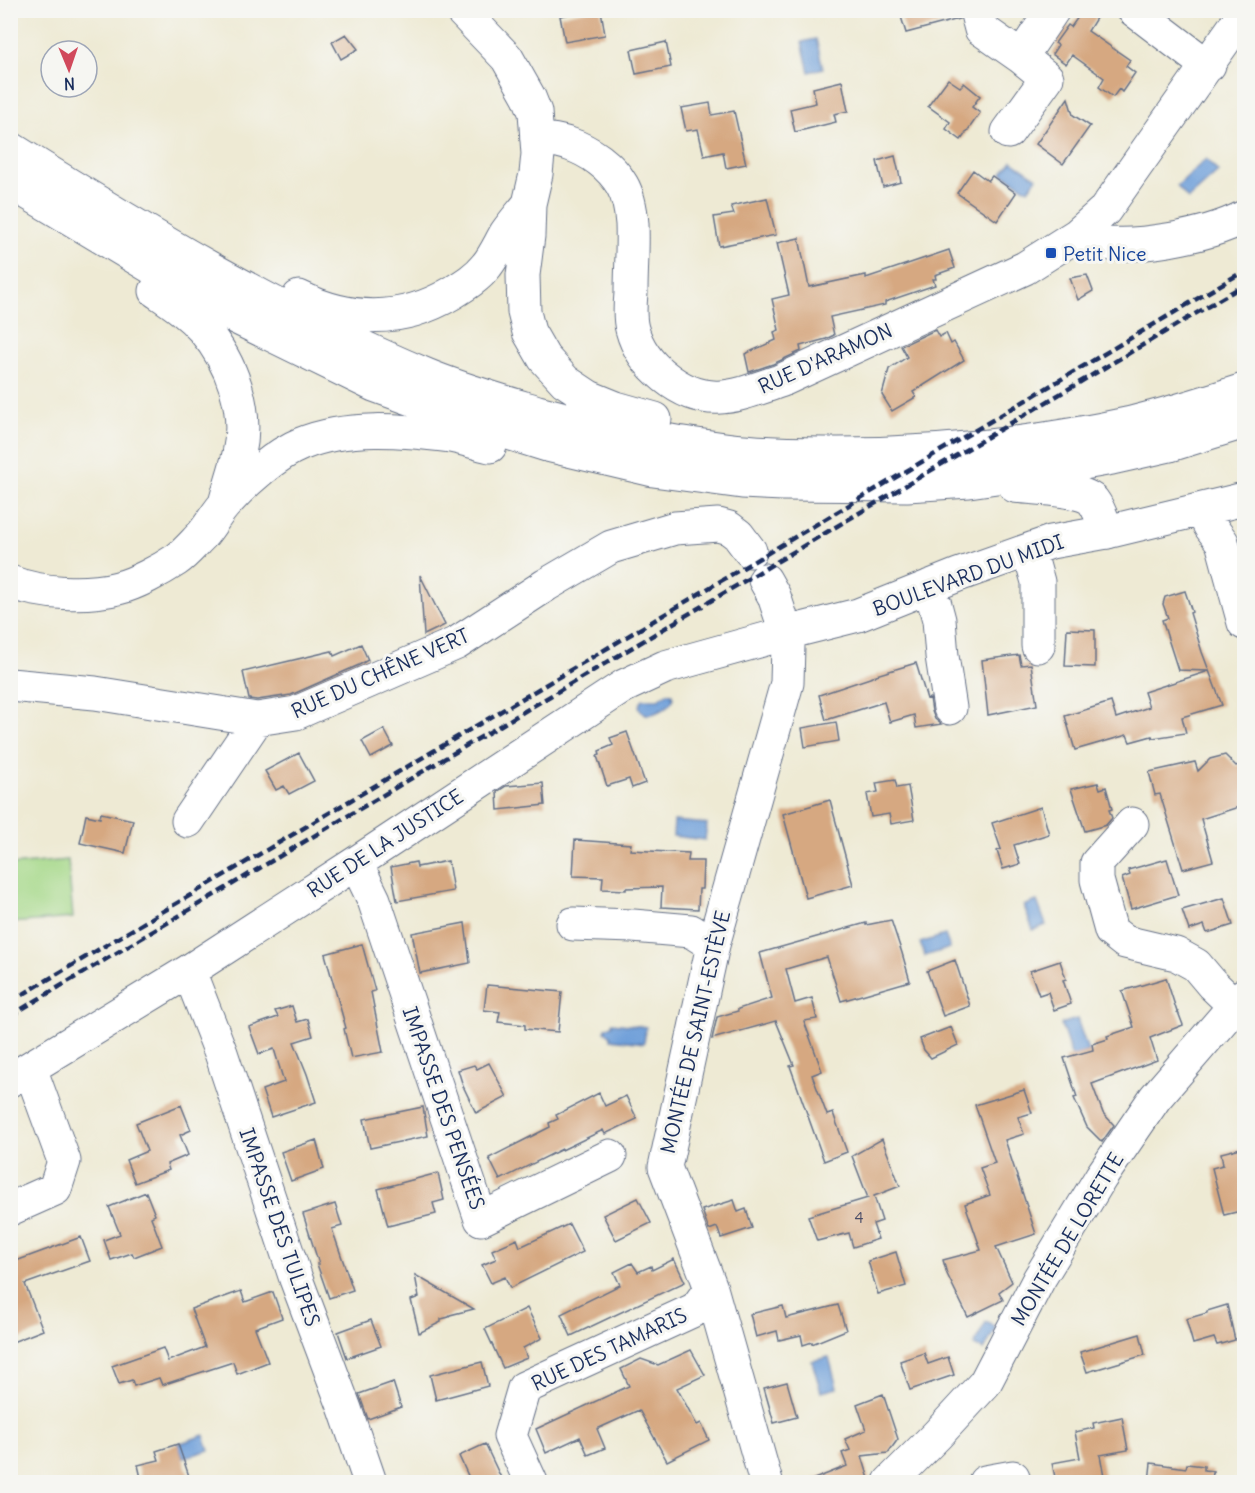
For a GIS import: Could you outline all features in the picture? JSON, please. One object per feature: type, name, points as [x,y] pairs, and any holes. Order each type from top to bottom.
[{"type":"street","points":[[461,10],[507,58],[535,112],[536,174],[529,204],[523,275],[525,312],[530,332],[544,358],[565,381],[589,397],[616,408],[656,419],[856,454]]},
{"type":"street","points":[[976,10],[981,29],[1022,57],[1047,78],[1008,132]]},
{"type":"street","points":[[1022,57],[1053,10]]},
{"type":"street","points":[[1134,10],[1209,65]]},
{"type":"street","name":"RUE D'ARAMON","points":[[537,138],[568,144],[587,153],[608,167],[622,186],[630,207],[632,329],[641,350],[655,369],[673,384],[696,395],[720,398],[742,394],[780,381],[1025,268],[1077,236],[1105,210],[1245,13]]},
{"type":"street","points":[[10,147],[290,293],[318,306],[350,314],[381,316],[411,311],[439,301],[467,284],[487,265],[506,233],[529,204]]},
{"type":"street","points":[[10,147],[107,209],[198,262],[330,333],[429,377],[503,402],[578,423],[646,437],[728,450],[794,454],[897,453],[998,445],[1077,434],[1134,422],[1245,390]]},
{"type":"street","points":[[10,182],[233,316],[374,385],[492,428],[547,445],[653,470],[742,482],[783,484],[907,485],[969,481],[1045,471],[1112,458],[1170,445],[1245,422]]},
{"type":"street","points":[[10,186],[106,257],[181,308],[202,328],[217,350],[234,382],[240,402],[242,424],[239,453],[225,504]]},
{"type":"street","points":[[1077,236],[1089,241],[1118,245],[1171,240],[1230,225],[1245,217]]},
{"type":"street","points":[[10,582],[55,592],[84,592],[119,588],[149,575],[177,560],[204,533],[225,504],[282,453],[336,433],[368,430],[451,436],[534,456],[607,459]]},
{"type":"street","points":[[969,481],[1077,493],[1092,499],[1107,532]]},
{"type":"street","name":"BOULEVARD DU MIDI","points":[[785,633],[858,615],[1051,542],[1107,532],[1245,499]]},
{"type":"street","points":[[1203,510],[1210,526],[1222,542],[1245,623]]},
{"type":"street","name":"RUE DU CHÊNE VERT","points":[[10,685],[94,693],[257,719],[296,713],[457,643],[546,585],[611,547],[675,528],[718,525],[729,528],[738,535],[750,551]]},
{"type":"street","points":[[1029,550],[1038,582],[1038,646]]},
{"type":"street","points":[[765,580],[774,596],[785,633]]},
{"type":"street","points":[[930,586],[939,620],[950,708]]},
{"type":"street","name":"RUE DE LA JUSTICE","points":[[20,1074],[189,971],[624,686],[665,668],[785,633]]},
{"type":"street","name":"MONTÉE DE SAINT-ESTÈVE","points":[[766,1482],[711,1288],[664,1167],[713,945],[787,683],[785,633]]},
{"type":"street","points":[[188,821],[257,719]]},
{"type":"street","points":[[1132,824],[1097,863],[1097,880],[1111,931],[1125,942],[1176,954],[1196,965],[1212,984],[1240,1000]]},
{"type":"street","name":"IMPASSE DES PENSÉES","points":[[356,863],[374,900],[481,1219],[610,1156]]},
{"type":"street","points":[[573,924],[691,931],[713,945]]},
{"type":"street","name":"IMPASSE DES TULIPES","points":[[189,971],[221,1053],[296,1279],[345,1408],[370,1482]]},
{"type":"street","name":"MONTÉE DE LORETTE","points":[[890,1482],[985,1383],[1039,1280],[1101,1177],[1155,1098],[1240,1000]]},
{"type":"street","points":[[10,1209],[55,1189],[64,1161],[20,1074]]},
{"type":"street","name":"RUE DES TAMARIS","points":[[531,1482],[510,1436],[524,1388],[696,1309],[711,1288]]},
{"type":"green space","points":[[68,860],[73,918],[11,923],[11,865]]},
{"type":"water","points":[[816,39],[823,68],[809,72],[802,42]]},
{"type":"water","points":[[1206,159],[1218,172],[1188,199],[1177,186]]},
{"type":"water","points":[[1012,161],[1037,178],[1028,190],[1002,173]]},
{"type":"water","points":[[667,693],[672,694],[673,699],[667,707],[651,714],[641,711],[639,706],[643,699],[658,699]]},
{"type":"water","points":[[674,821],[707,824],[705,840],[673,836]]},
{"type":"water","points":[[1037,901],[1046,925],[1033,930],[1024,906]]},
{"type":"water","points":[[945,935],[950,948],[925,956],[920,943]]},
{"type":"water","points":[[1077,1019],[1088,1051],[1072,1057],[1061,1024]]},
{"type":"water","points":[[612,1023],[646,1027],[644,1043],[611,1039],[605,1031]]},
{"type":"water","points":[[986,1322],[996,1327],[984,1350],[974,1345]]},
{"type":"water","points":[[829,1357],[837,1388],[821,1392],[812,1361]]},
{"type":"water","points":[[204,1435],[209,1450],[183,1458],[178,1444]]},
{"type":"building","points":[[601,10],[605,35],[565,42],[560,16]]},
{"type":"building","points":[[899,10],[958,10],[959,19],[906,33]]},
{"type":"building","points":[[1083,10],[1091,10],[1098,15],[1088,31],[1130,60],[1126,66],[1135,73],[1122,92],[1119,89],[1113,97],[1099,87],[1104,78],[1072,55],[1066,64],[1052,54],[1058,45],[1055,43],[1068,25],[1071,27]]},
{"type":"building","points":[[346,34],[358,49],[341,59],[332,42]]},
{"type":"building","points":[[666,42],[671,67],[636,74],[631,50]]},
{"type":"building","points":[[948,79],[960,87],[964,83],[980,96],[972,107],[980,113],[961,140],[946,129],[950,122],[928,106]]},
{"type":"building","points":[[842,81],[848,111],[834,114],[836,122],[795,132],[790,109],[816,103],[813,88]]},
{"type":"building","points":[[1068,98],[1073,115],[1090,126],[1063,164],[1036,144]]},
{"type":"building","points":[[710,103],[712,115],[734,111],[746,164],[726,168],[723,152],[704,156],[698,129],[686,131],[681,108]]},
{"type":"building","points":[[895,156],[901,182],[883,187],[877,161]]},
{"type":"building","points":[[973,170],[988,181],[992,176],[1016,193],[997,221],[957,193]]},
{"type":"building","points":[[767,198],[776,235],[719,246],[714,217],[734,214],[731,206]]},
{"type":"building","points":[[799,238],[809,287],[866,275],[866,278],[949,250],[955,268],[935,275],[936,279],[933,279],[935,285],[885,302],[885,305],[830,317],[834,335],[800,346],[801,351],[749,372],[745,354],[776,340],[774,332],[779,330],[772,299],[789,295],[777,243]]},
{"type":"building","points":[[1087,275],[1093,291],[1078,300],[1070,278]]},
{"type":"building","points":[[935,330],[939,337],[946,333],[951,344],[954,342],[964,360],[913,392],[916,397],[892,411],[882,395],[889,369],[907,357],[901,346]]},
{"type":"building","points":[[420,575],[445,625],[424,635]]},
{"type":"building","points":[[1185,591],[1202,652],[1222,705],[1182,717],[1186,733],[1153,738],[1152,736],[1130,742],[1127,735],[1075,750],[1065,716],[1111,702],[1116,718],[1149,707],[1144,692],[1209,671],[1178,670],[1162,620],[1168,618],[1163,604],[1165,597]]},
{"type":"building","points":[[1067,629],[1095,630],[1095,667],[1065,666]]},
{"type":"building","points":[[361,644],[368,660],[359,665],[291,695],[249,699],[243,672],[332,651],[334,656]]},
{"type":"building","points":[[1019,655],[1021,665],[1031,664],[1037,705],[988,715],[982,660]]},
{"type":"building","points":[[916,663],[927,699],[930,698],[935,719],[941,724],[916,728],[914,715],[890,722],[884,702],[826,720],[819,695]]},
{"type":"building","points":[[836,722],[839,741],[805,747],[802,728]]},
{"type":"building","points":[[384,729],[393,746],[371,758],[362,741]]},
{"type":"building","points":[[627,732],[645,783],[632,788],[629,779],[607,786],[597,756],[600,755],[599,751],[613,745],[610,738]]},
{"type":"building","points":[[299,753],[314,781],[289,794],[284,786],[276,790],[265,771]]},
{"type":"building","points":[[1225,755],[1236,766],[1245,763],[1245,805],[1201,819],[1213,861],[1183,869],[1160,794],[1155,795],[1149,772],[1195,762],[1198,771],[1210,759]]},
{"type":"building","points":[[895,780],[897,788],[908,786],[914,820],[891,824],[889,814],[871,817],[867,794],[878,792],[876,783]]},
{"type":"building","points":[[543,783],[545,805],[498,810],[497,792],[506,786]]},
{"type":"building","points":[[1098,783],[1100,789],[1106,787],[1112,818],[1106,825],[1085,831],[1071,789]]},
{"type":"building","points":[[830,800],[853,885],[806,898],[783,814]]},
{"type":"building","points":[[1041,807],[1049,834],[1014,845],[1020,864],[1003,869],[997,851],[1001,849],[992,823]]},
{"type":"building","points":[[101,813],[133,820],[125,853],[80,843],[86,815],[100,818]]},
{"type":"building","points":[[575,840],[631,844],[630,850],[689,853],[688,861],[703,861],[702,889],[699,889],[698,909],[661,907],[662,887],[602,889],[603,877],[573,876]]},
{"type":"building","points":[[1167,859],[1178,895],[1131,909],[1122,878],[1130,875],[1128,870]]},
{"type":"building","points":[[448,861],[453,891],[397,901],[391,867],[416,862],[417,867]]},
{"type":"building","points":[[1224,898],[1233,925],[1207,933],[1204,925],[1189,930],[1182,910]]},
{"type":"building","points":[[891,920],[910,981],[841,1001],[827,957],[786,969],[795,1003],[812,998],[817,1019],[804,1021],[822,1071],[812,1075],[827,1115],[833,1113],[847,1152],[824,1161],[790,1066],[794,1065],[776,1021],[712,1039],[717,1017],[772,998],[760,953],[866,923],[866,925]]},
{"type":"building","points":[[465,923],[470,963],[420,973],[412,933]]},
{"type":"building","points":[[362,944],[375,991],[371,992],[383,1052],[351,1058],[344,1029],[346,1028],[325,954]]},
{"type":"building","points":[[955,960],[970,1006],[943,1016],[927,971]]},
{"type":"building","points":[[1060,961],[1066,979],[1063,980],[1071,1004],[1054,1010],[1048,992],[1039,995],[1030,971]]},
{"type":"building","points":[[1166,978],[1183,1025],[1150,1038],[1157,1060],[1092,1084],[1103,1113],[1114,1125],[1102,1142],[1087,1127],[1074,1098],[1077,1097],[1064,1058],[1093,1050],[1092,1044],[1134,1027],[1122,991]]},
{"type":"building","points":[[487,985],[562,992],[558,1032],[525,1029],[525,1025],[498,1022],[500,1012],[484,1010]]},
{"type":"building","points":[[292,1006],[297,1022],[308,1019],[313,1036],[294,1042],[316,1102],[271,1117],[262,1090],[284,1082],[274,1049],[259,1054],[249,1027],[278,1017],[275,1011]]},
{"type":"building","points":[[951,1027],[958,1045],[931,1058],[924,1050],[920,1039]]},
{"type":"building","points":[[489,1063],[507,1097],[476,1113],[458,1070],[474,1065],[477,1069]]},
{"type":"building","points":[[1024,1090],[1032,1113],[1018,1117],[1024,1134],[1005,1140],[1036,1234],[996,1247],[1012,1282],[999,1292],[1003,1300],[968,1317],[947,1274],[943,1260],[981,1250],[965,1204],[990,1195],[980,1168],[995,1163],[975,1105]]},
{"type":"building","points":[[599,1093],[605,1106],[626,1096],[637,1119],[605,1134],[603,1130],[500,1180],[489,1158],[550,1127],[549,1123],[558,1119],[556,1115]]},
{"type":"building","points":[[181,1105],[191,1130],[180,1135],[188,1155],[167,1164],[169,1170],[135,1183],[126,1160],[147,1151],[136,1123]]},
{"type":"building","points":[[423,1107],[428,1136],[370,1148],[364,1119]]},
{"type":"building","points":[[882,1139],[900,1186],[874,1196],[882,1221],[873,1224],[878,1239],[853,1247],[849,1233],[817,1241],[808,1216],[868,1198],[852,1156]]},
{"type":"building","points":[[316,1140],[324,1169],[291,1181],[281,1152]]},
{"type":"building","points":[[1245,1147],[1245,1210],[1224,1215],[1212,1168],[1223,1165],[1221,1153]]},
{"type":"building","points":[[438,1173],[444,1200],[433,1203],[436,1214],[388,1226],[378,1189]]},
{"type":"building","points":[[146,1192],[155,1215],[151,1217],[162,1246],[134,1257],[132,1253],[111,1260],[104,1240],[120,1234],[109,1207]]},
{"type":"building","points":[[638,1198],[651,1223],[616,1240],[603,1215]]},
{"type":"building","points":[[734,1200],[738,1212],[746,1209],[752,1228],[721,1238],[717,1227],[709,1230],[702,1210]]},
{"type":"building","points":[[335,1204],[342,1226],[332,1229],[353,1290],[329,1298],[303,1214]]},
{"type":"building","points":[[569,1224],[583,1252],[510,1288],[505,1277],[491,1283],[482,1265],[496,1259],[492,1250],[517,1239],[520,1247]]},
{"type":"building","points":[[81,1237],[90,1261],[25,1284],[43,1330],[10,1343],[10,1250],[16,1261]]},
{"type":"building","points":[[896,1252],[906,1286],[878,1294],[868,1261]]},
{"type":"building","points":[[674,1259],[685,1282],[571,1336],[561,1314],[620,1285],[614,1272],[632,1263],[638,1272],[651,1266],[652,1270]]},
{"type":"building","points":[[415,1275],[474,1309],[450,1315],[419,1333],[411,1300],[419,1297]]},
{"type":"building","points":[[241,1291],[245,1302],[273,1292],[282,1318],[255,1328],[268,1362],[237,1374],[233,1362],[162,1385],[159,1378],[134,1386],[132,1380],[119,1384],[112,1366],[163,1348],[168,1361],[205,1347],[191,1309]]},
{"type":"building","points":[[838,1305],[846,1330],[812,1344],[812,1342],[803,1345],[801,1335],[779,1340],[777,1331],[756,1337],[750,1314],[783,1306],[786,1318]]},
{"type":"building","points":[[1227,1305],[1235,1340],[1217,1345],[1214,1338],[1193,1344],[1186,1319]]},
{"type":"building","points":[[527,1308],[542,1338],[523,1348],[527,1358],[503,1368],[485,1329]]},
{"type":"building","points":[[371,1320],[381,1346],[347,1358],[338,1332]]},
{"type":"building","points":[[1140,1334],[1145,1355],[1087,1372],[1080,1352]]},
{"type":"building","points":[[691,1350],[705,1375],[677,1388],[697,1425],[701,1423],[709,1440],[667,1461],[639,1410],[597,1429],[605,1448],[588,1455],[580,1437],[546,1453],[536,1429],[629,1386],[621,1369],[641,1359],[658,1365]]},
{"type":"building","points":[[924,1353],[928,1364],[948,1357],[954,1375],[910,1390],[900,1361]]},
{"type":"building","points":[[482,1362],[488,1386],[436,1400],[430,1375]]},
{"type":"building","points":[[393,1382],[401,1407],[368,1419],[359,1394]]},
{"type":"building","points":[[787,1382],[797,1417],[774,1423],[764,1388]]},
{"type":"building","points":[[883,1394],[898,1439],[888,1453],[862,1456],[870,1482],[809,1482],[847,1466],[842,1453],[850,1450],[845,1439],[866,1430],[857,1404]]},
{"type":"building","points":[[1122,1417],[1128,1450],[1100,1455],[1104,1476],[1056,1482],[1052,1463],[1080,1458],[1075,1432],[1094,1428],[1093,1423]]},
{"type":"building","points":[[178,1444],[191,1482],[142,1482],[138,1465],[159,1460],[156,1451]]},
{"type":"building","points":[[485,1444],[503,1482],[471,1482],[459,1456]]},
{"type":"building","points":[[1151,1463],[1186,1468],[1187,1464],[1204,1466],[1204,1470],[1213,1471],[1212,1482],[1149,1482]]},
{"type":"railway","points":[[10,1002],[1244,271]]},
{"type":"railway","points":[[10,1016],[1244,285]]},
{"type":"place","name":"Petit Nice","points":[[1051,253]]}]
